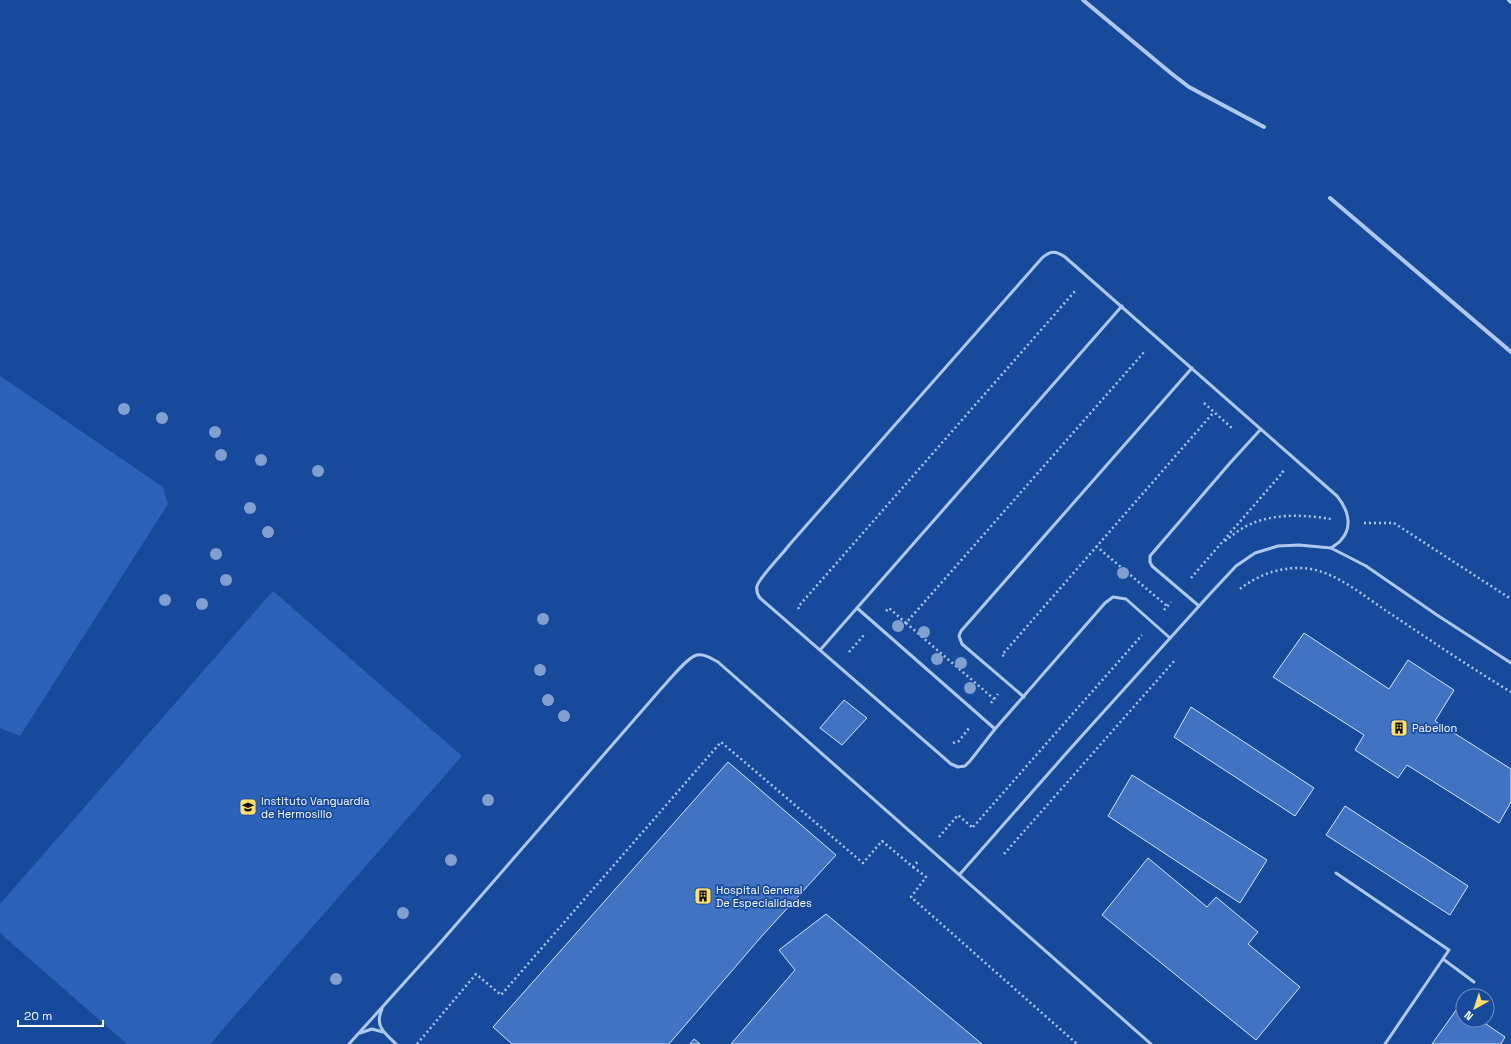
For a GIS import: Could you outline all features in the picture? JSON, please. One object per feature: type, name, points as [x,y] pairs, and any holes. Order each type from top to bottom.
[{"type":"street","points":[[1083,0],[1189,87],[1264,126]]},
{"type":"street","points":[[1330,198],[1511,352]]},
{"type":"lane","points":[[1170,638],[1126,599],[1113,597],[1105,603],[965,766],[958,767],[951,764],[821,649],[760,598],[757,593],[757,587],[760,579],[928,387],[1047,253],[1053,251],[1058,252],[1122,306],[1337,496],[1344,505],[1347,514],[1347,532],[1342,540],[1331,548]]},
{"type":"lane","points":[[821,649],[1122,306]]},
{"type":"lane","points":[[1024,697],[962,644],[959,636],[961,632],[1192,368]]},
{"type":"lane","points":[[1199,606],[1152,566],[1150,556],[1261,429]]},
{"type":"lane","points":[[960,874],[1199,606],[1236,566],[1255,553],[1278,546],[1299,545],[1331,548],[1366,566],[1437,615],[1511,663]]},
{"type":"lane","points":[[857,608],[980,715],[995,730]]},
{"type":"lane","points":[[350,1044],[660,690],[685,664],[695,656],[705,655],[718,662],[826,756],[894,818],[960,874],[1030,939],[1151,1044]]},
{"type":"lane","points":[[1336,873],[1449,950],[1385,1044]]},
{"type":"lane","points":[[1443,959],[1474,982]]},
{"type":"lane","points":[[384,1006],[379,1021],[385,1033],[396,1044]]},
{"type":"lane","points":[[358,1034],[372,1029],[385,1033]]},
{"type":"path","points":[[803,612],[798,607],[1075,289],[1081,294]]},
{"type":"path","points":[[906,623],[1145,351],[1151,356]]},
{"type":"path","points":[[1202,402],[1213,413],[1249,442]]},
{"type":"path","points":[[1008,659],[1002,655],[1213,413]]},
{"type":"path","points":[[973,828],[1283,472],[1277,467]]},
{"type":"path","points":[[1218,547],[1235,533],[1266,518],[1326,518],[1367,524],[1394,523],[1511,599]]},
{"type":"path","points":[[1096,546],[1167,606]]},
{"type":"path","points":[[1235,592],[1263,574],[1296,568],[1313,569],[1343,581],[1511,692]]},
{"type":"path","points":[[849,652],[889,608],[994,699]]},
{"type":"path","points":[[831,637],[854,657]]},
{"type":"path","points":[[913,867],[958,815],[1005,855],[1178,657]]},
{"type":"path","points":[[952,743],[959,741],[1007,683]]},
{"type":"path","points":[[419,1044],[476,974],[501,995],[721,742],[863,863],[882,841],[926,877],[911,897],[1077,1044]]},
{"type":"shaded area","points":[[0,376],[163,487],[168,504],[20,736],[0,728]]},
{"type":"shaded area","points":[[273,591],[462,756],[210,1044],[127,1044],[0,933],[0,904]]},
{"type":"building","name":"Pabellon","points":[[1304,633],[1389,689],[1408,660],[1454,690],[1435,721],[1511,769],[1511,802],[1499,823],[1407,765],[1398,778],[1355,750],[1364,735],[1273,677]]},
{"type":"building","points":[[844,700],[867,718],[842,745],[820,728]]},
{"type":"building","points":[[1191,707],[1314,788],[1295,816],[1174,737]]},
{"type":"building","name":"Hospital General De Especialidades","points":[[728,762],[836,855],[761,937],[669,1044],[512,1044],[493,1027]]},
{"type":"building","points":[[1132,775],[1267,860],[1240,903],[1108,816]]},
{"type":"building","points":[[1345,806],[1468,886],[1450,915],[1326,835]]},
{"type":"building","points":[[1148,858],[1207,907],[1216,897],[1258,932],[1248,944],[1300,987],[1256,1040],[1102,915]]},
{"type":"building","name":"Hospital General De Especialidades","points":[[826,914],[982,1044],[731,1044],[795,970],[779,950]]},
{"type":"building","points":[[1455,1012],[1455,1028],[1492,1028],[1505,1037],[1501,1044],[1432,1044]]},
{"type":"building","points":[[694,1039],[700,1044],[690,1044]]},
{"type":"place","name":"Pabellon","points":[[1399,728]]},
{"type":"place","name":"Instituto Vanguardia de Hermosillo","points":[[248,807]]},
{"type":"place","name":"Hospital General De Especialidades","points":[[703,896]]}]
